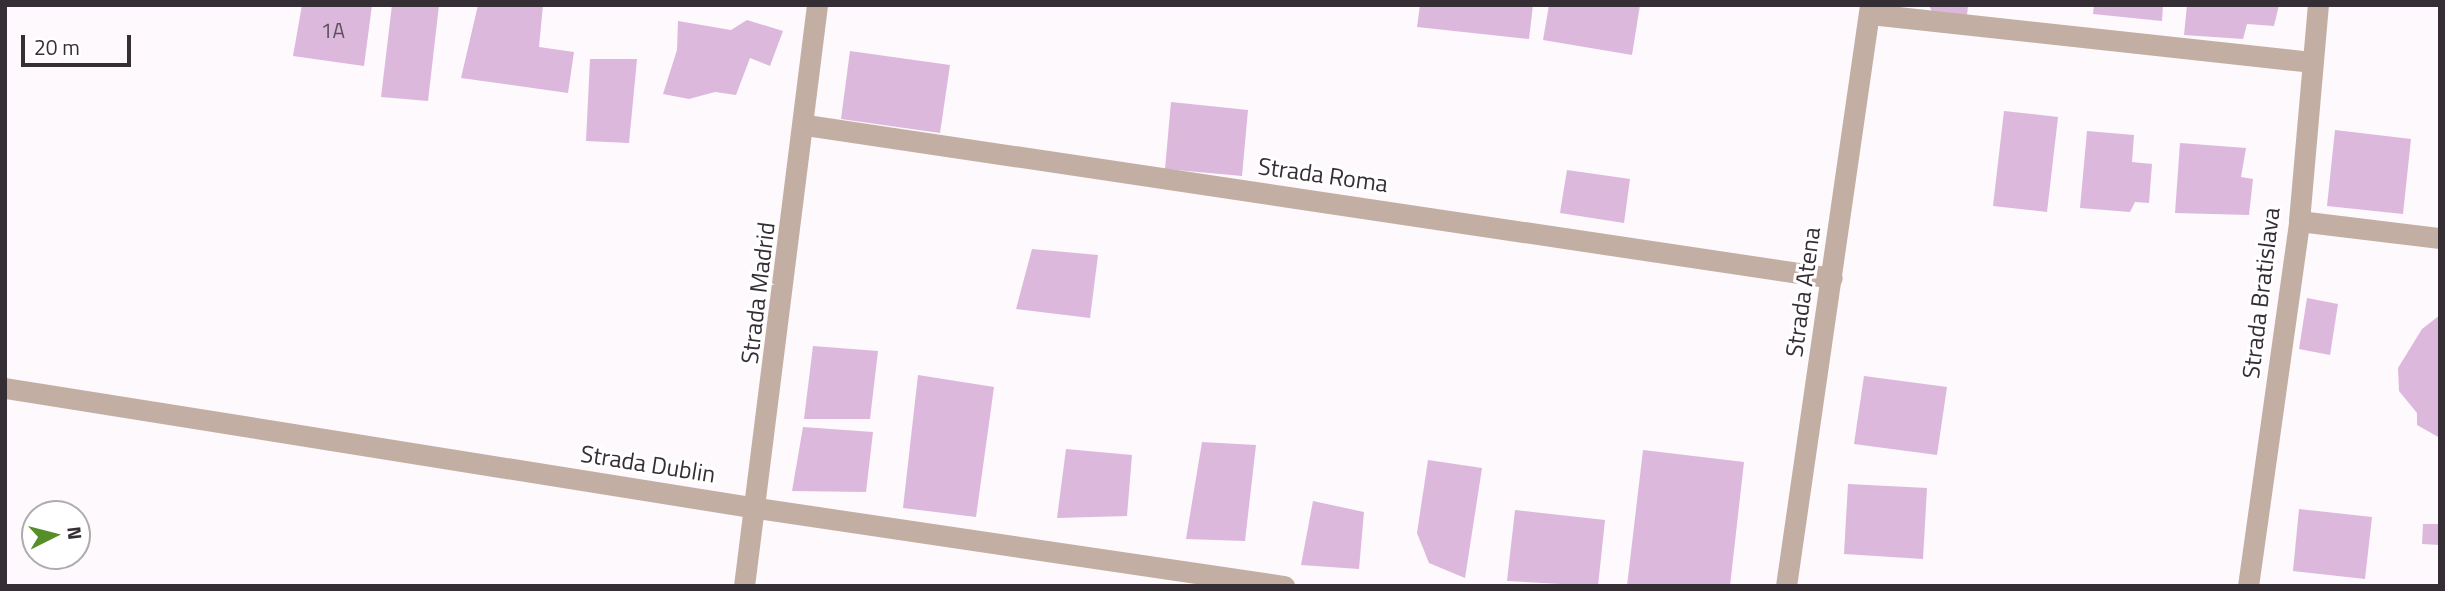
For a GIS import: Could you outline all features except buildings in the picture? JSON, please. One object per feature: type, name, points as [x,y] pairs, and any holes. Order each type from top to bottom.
[{"type":"street","name":"Strada Madrid","points":[[744,586],[757,508],[806,125],[817,5]]},
{"type":"street","name":"Strada Bratislava","points":[[2248,586],[2299,222],[2310,62],[2318,5]]},
{"type":"street","points":[[1870,10],[2310,62]]},
{"type":"street","name":"Strada Atena","points":[[1786,586],[1870,10]]},
{"type":"street","name":"Strada Roma","points":[[806,125],[1832,278]]},
{"type":"street","points":[[2299,222],[2440,238]]},
{"type":"street","name":"Strada Dublin","points":[[5,388],[757,508],[1284,586]]}]
